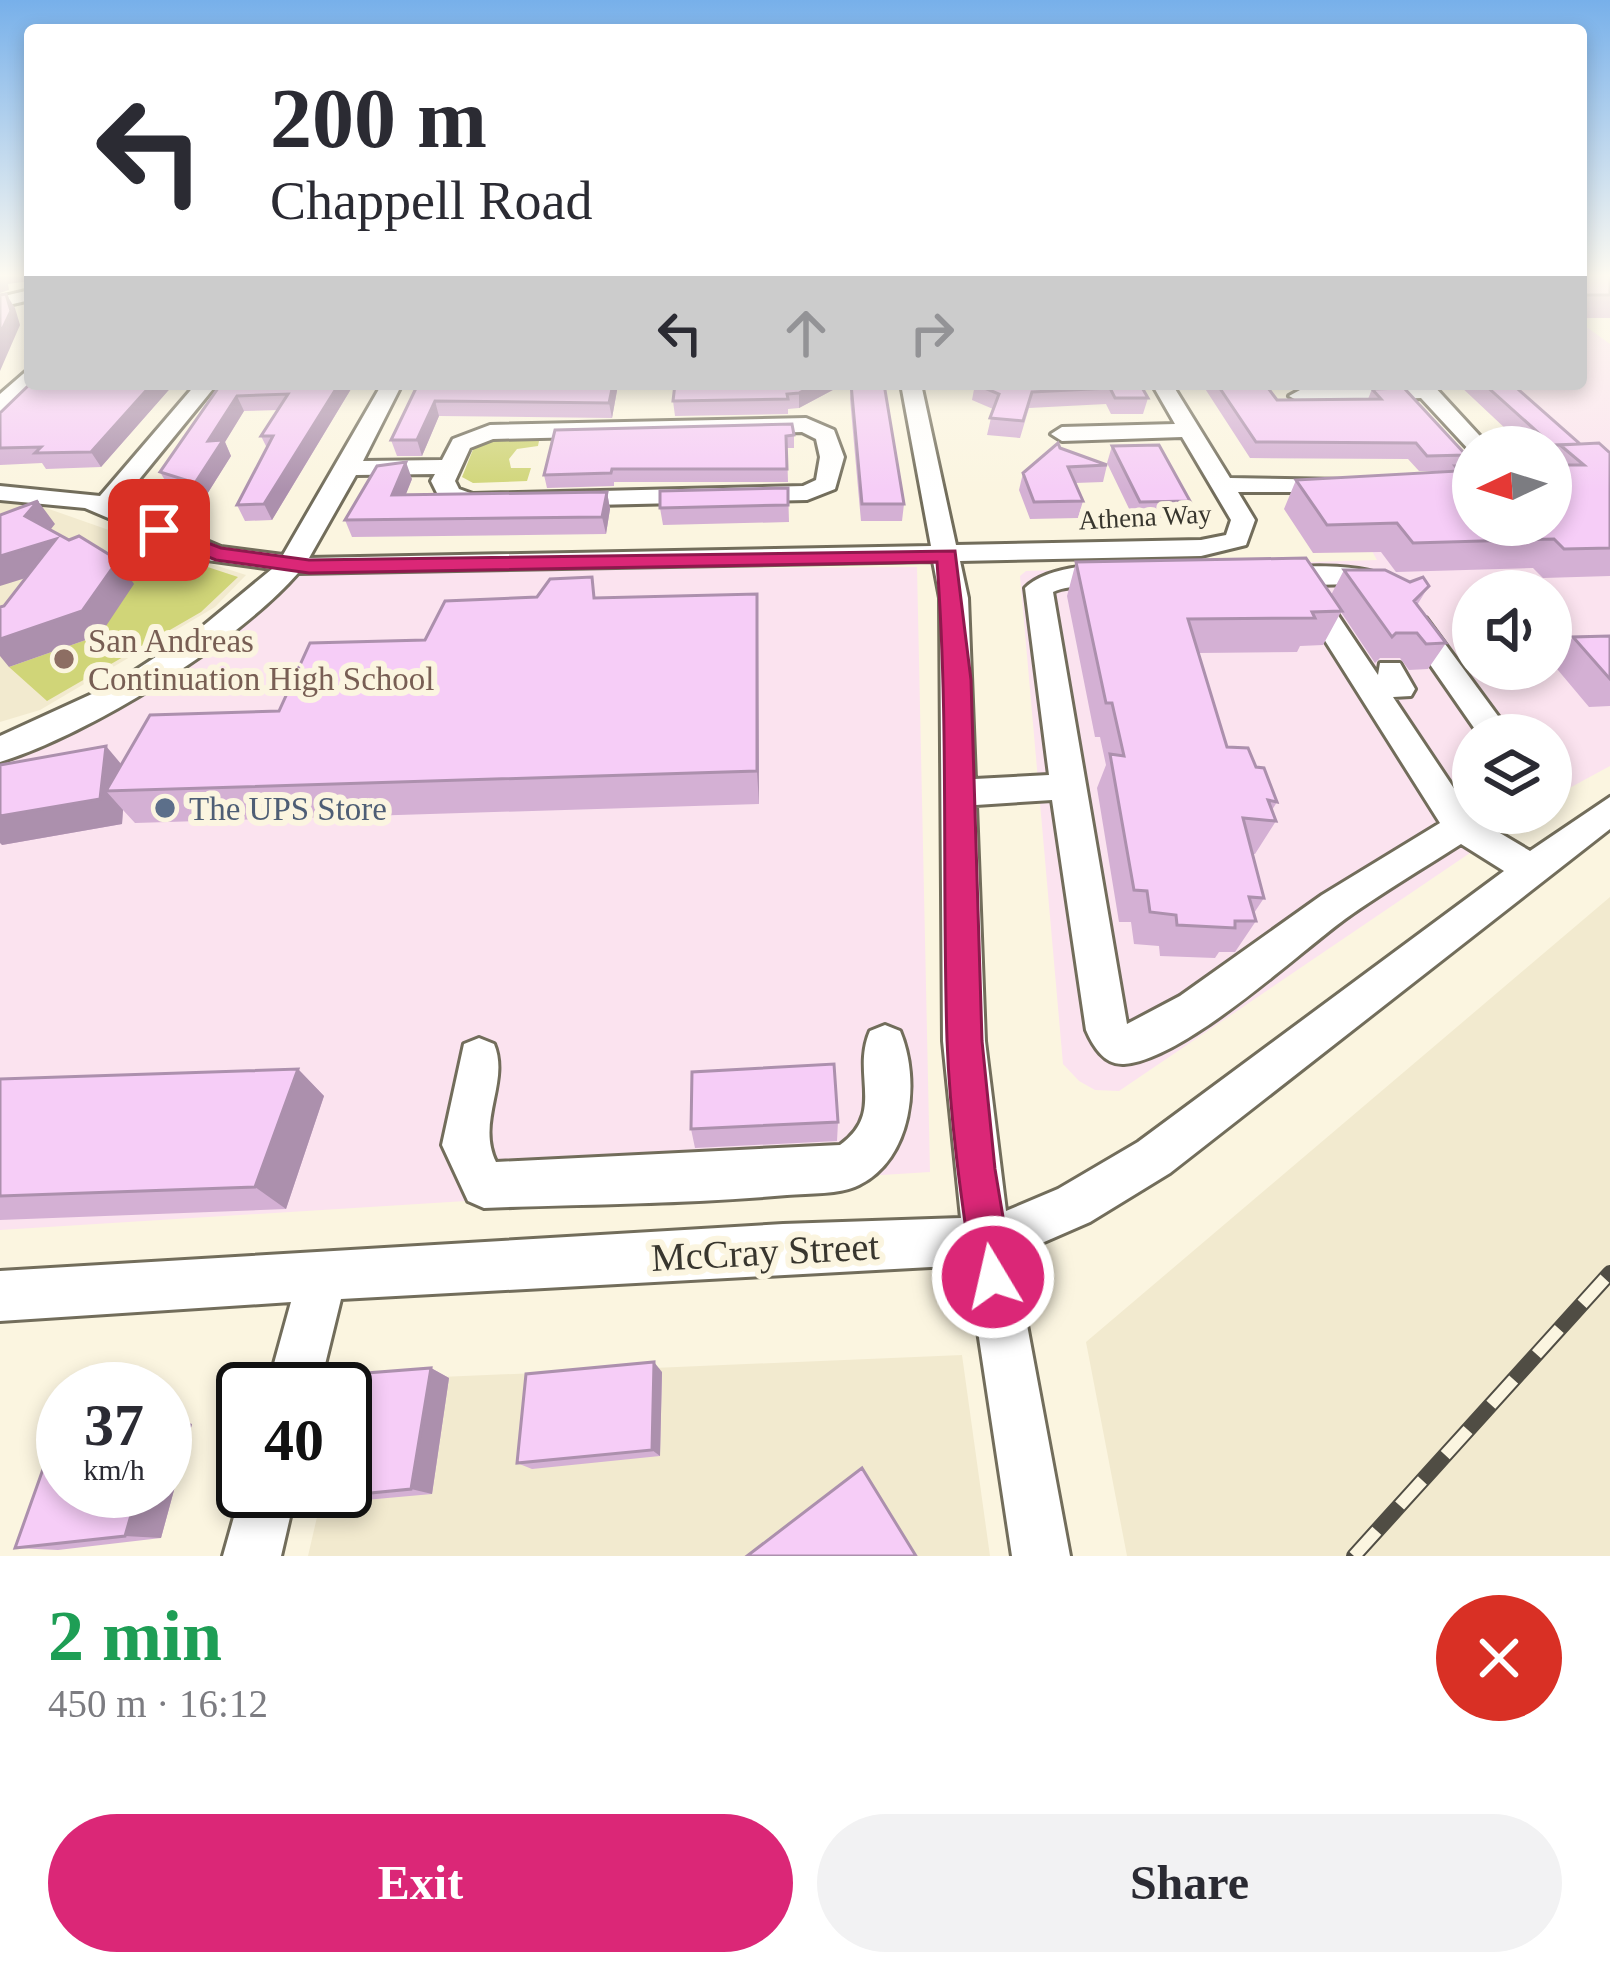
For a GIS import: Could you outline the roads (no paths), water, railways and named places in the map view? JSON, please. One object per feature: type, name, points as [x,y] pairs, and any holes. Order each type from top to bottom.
[{"type":"street","points":[[0,406],[24,380]]},
{"type":"street","points":[[105,506],[202,390]]},
{"type":"street","points":[[0,750],[98,706],[186,653],[290,565],[389,390]]},
{"type":"street","points":[[912,390],[948,556],[961,793],[964,1041],[987,1241],[1041,1556]]},
{"type":"street","name":"Athena Way","points":[[0,493],[62,496],[105,506],[216,554],[290,565],[948,556],[1175,548],[1237,540],[1243,520],[1166,390]]},
{"type":"street","points":[[1300,396],[1382,390]]},
{"type":"street","points":[[1426,390],[1459,426]]},
{"type":"street","points":[[345,468],[446,467],[472,438],[530,430],[806,425],[826,435],[832,457],[831,476],[823,488],[767,495],[471,501],[446,490],[446,467]]},
{"type":"street","points":[[1062,434],[1189,430]]},
{"type":"street","points":[[1224,484],[1360,484]]},
{"type":"street","points":[[1175,548],[1196,577],[1060,578],[1040,588],[1106,1030],[1120,1045],[1133,1046],[1180,1017],[1336,905],[1452,833]]},
{"type":"street","points":[[1253,577],[1367,579],[1385,584],[1396,595]]},
{"type":"street","points":[[1298,577],[1452,813]]},
{"type":"street","points":[[1342,596],[1367,579]]},
{"type":"street","points":[[1416,624],[1481,714]]},
{"type":"street","points":[[961,793],[1067,786]]},
{"type":"street","name":"McCray Street","points":[[0,1296],[987,1241],[1102,1193],[1610,811]]},
{"type":"street","points":[[1473,834],[1532,870]]},
{"type":"street","points":[[479,1058],[464,1145],[484,1185],[508,1185],[848,1167],[876,1146],[887,1113],[885,1045]]},
{"type":"street","points":[[300,1362],[323,1276]]},
{"type":"street","points":[[252,1556],[261,1518]]},
{"type":"railway","points":[[1354,1556],[1610,1273]]},
{"type":"place","name":"San Andreas Continuation High School","points":[[64,659]]},
{"type":"place","name":"The UPS Store","points":[[165,808]]}]
